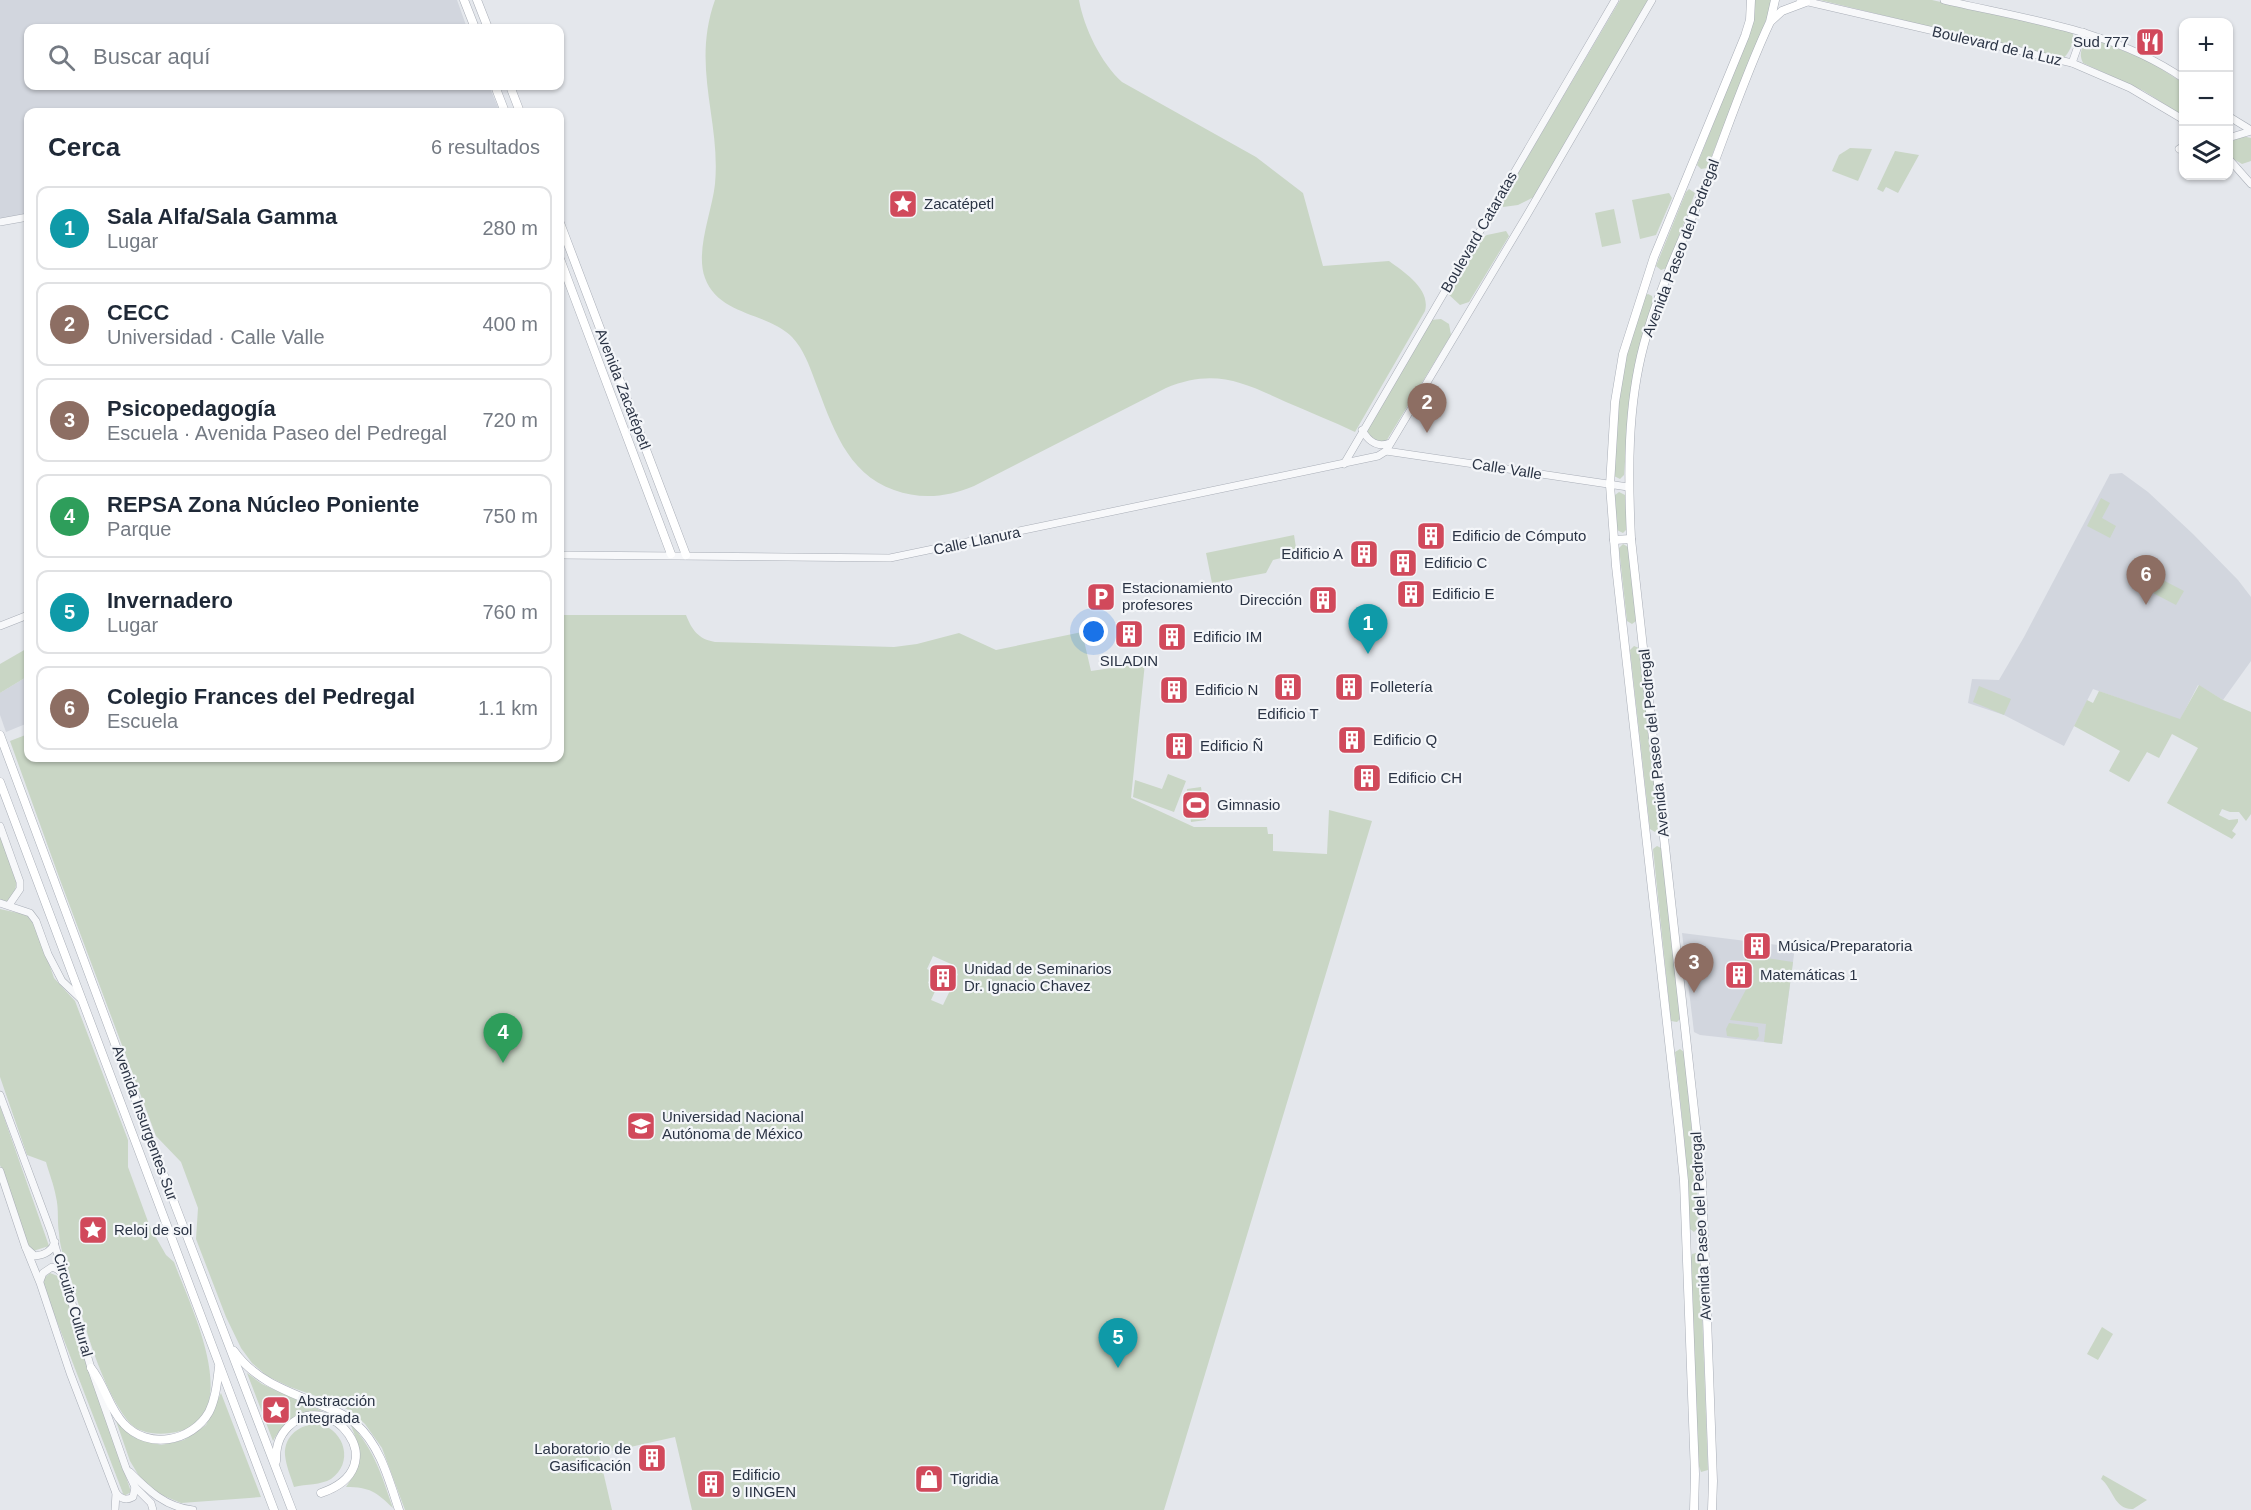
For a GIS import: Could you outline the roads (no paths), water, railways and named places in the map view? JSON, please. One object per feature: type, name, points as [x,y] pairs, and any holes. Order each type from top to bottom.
[{"type":"main road","points":[[464,0],[473,24]]},
{"type":"main road","points":[[477,0],[486,24]]},
{"type":"main road","name":"Avenida Paseo del Pedregal","points":[[1694,1510],[1695,1474],[1684,1181],[1614,540],[1610,485],[1614,402],[1626,340],[1654,257],[1745,36],[1750,20],[1751,0]]},
{"type":"main road","name":"Avenida Paseo del Pedregal","points":[[1712,1510],[1713,1481],[1702,1182],[1631,539],[1628,487],[1633,404],[1644,344],[1665,282],[1770,22],[1775,0]]},
{"type":"main road","points":[[1770,22],[1783,10],[1808,1]]},
{"type":"main road","points":[[497,90],[503,108]]},
{"type":"main road","points":[[512,90],[518,108]]},
{"type":"main road","name":"Avenida Zacatépetl","points":[[564,234],[686,555]]},
{"type":"main road","name":"Avenida Zacatépetl","points":[[564,270],[671,555]]},
{"type":"main road","points":[[629,445],[642,440]]},
{"type":"main road","points":[[661,528],[674,524]]},
{"type":"main road","points":[[1614,540],[1631,539]]},
{"type":"main road","name":"Avenida Insurgentes Sur","points":[[0,735],[292,1510]]},
{"type":"main road","name":"Avenida Insurgentes Sur","points":[[0,782],[274,1510]]},
{"type":"main road","points":[[225,1337],[242,1361],[262,1379],[342,1414],[357,1424],[378,1454],[399,1510]]},
{"type":"main road","points":[[91,1368],[104,1386],[126,1427],[141,1436],[162,1440],[186,1434],[206,1417],[214,1399],[219,1366]]},
{"type":"main road","points":[[276,1466],[278,1443],[294,1422],[320,1416],[338,1423],[346,1430],[354,1443],[355,1466],[340,1485],[321,1493]]},
{"type":"street","name":"Boulevard Cataratas","points":[[1344,464],[1615,0]]},
{"type":"street","name":"Boulevard Cataratas","points":[[1386,451],[1522,224],[1652,0]]},
{"type":"street","points":[[1944,0],[2083,32],[2145,55],[2179,76]]},
{"type":"street","name":"Boulevard de la Luz","points":[[1808,1],[2072,63],[2130,88],[2179,117]]},
{"type":"street","points":[[2072,63],[2083,32]]},
{"type":"street","points":[[2233,119],[2251,130]]},
{"type":"street","points":[[2233,137],[2251,130]]},
{"type":"street","points":[[2233,163],[2251,184]]},
{"type":"street","points":[[0,222],[24,218]]},
{"type":"street","points":[[1362,430],[1372,443],[1379,445],[1390,443]]},
{"type":"street","name":"Calle Valle","points":[[1386,451],[1628,487]]},
{"type":"street","name":"Calle Llanura","points":[[564,555],[890,558],[1344,464],[1378,456],[1386,451]]},
{"type":"street","points":[[0,626],[24,617]]},
{"type":"street","points":[[0,826],[20,882],[20,890],[9,905]]},
{"type":"street","points":[[0,903],[30,913],[36,921],[48,954],[62,981],[83,1001]]},
{"type":"street","name":"Circuito Cultural","points":[[0,1095],[55,1242],[91,1368],[126,1468],[135,1487],[151,1503],[153,1510]]},
{"type":"street","name":"Circuito Cultural","points":[[0,1171],[70,1373],[116,1493],[115,1510]]},
{"type":"street","points":[[25,1246],[35,1256],[42,1255],[53,1247],[55,1242]]},
{"type":"street","points":[[40,1283],[43,1273],[52,1267],[62,1271],[65,1276]]},
{"type":"street","points":[[126,1468],[152,1494],[164,1501],[193,1510]]},
{"type":"street","points":[[116,1493],[123,1500],[129,1500],[134,1497],[135,1487]]},
{"type":"place","name":"Sud 777","points":[[2150,42]]},
{"type":"place","name":"Zacatépetl","points":[[903,204]]},
{"type":"place","name":"CECC","points":[[1427,433]]},
{"type":"place","name":"Edificio de Cómputo","points":[[1431,536]]},
{"type":"place","name":"Edificio A","points":[[1364,554]]},
{"type":"place","name":"Edificio C","points":[[1403,563]]},
{"type":"place","name":"Edificio E","points":[[1411,594]]},
{"type":"place","name":"Estacionamiento profesores","points":[[1101,597]]},
{"type":"place","name":"Dirección","points":[[1323,600]]},
{"type":"place","name":"Colegio Frances del Pedregal","points":[[2146,605]]},
{"type":"place","name":"SILADIN","points":[[1129,634]]},
{"type":"place","name":"Edificio IM","points":[[1172,637]]},
{"type":"place","name":"Sala Alfa/Sala Gamma","points":[[1368,654]]},
{"type":"place","name":"Edificio T","points":[[1288,687]]},
{"type":"place","name":"Folletería","points":[[1349,687]]},
{"type":"place","name":"Edificio N","points":[[1174,690]]},
{"type":"place","name":"Edificio Q","points":[[1352,740]]},
{"type":"place","name":"Edificio Ñ","points":[[1179,746]]},
{"type":"place","name":"Edificio CH","points":[[1367,778]]},
{"type":"place","name":"Gimnasio","points":[[1196,805]]},
{"type":"place","name":"Música/Preparatoria","points":[[1757,946]]},
{"type":"place","name":"Matemáticas 1","points":[[1739,975]]},
{"type":"place","name":"Unidad de Seminarios Dr. Ignacio Chavez","points":[[943,978]]},
{"type":"place","name":"Psicopedagogía","points":[[1694,993]]},
{"type":"place","name":"REPSA Zona Núcleo Poniente","points":[[503,1063]]},
{"type":"place","name":"Universidad Nacional Autónoma de México","points":[[641,1126]]},
{"type":"place","name":"Reloj de sol","points":[[93,1230]]},
{"type":"place","name":"Invernadero","points":[[1118,1368]]},
{"type":"place","name":"Abstracción integrada","points":[[276,1410]]},
{"type":"place","name":"Laboratorio de Gasificación","points":[[652,1458]]},
{"type":"place","name":"Tigridia","points":[[929,1479]]},
{"type":"place","name":"Edificio 9 IINGEN","points":[[711,1484]]}]
